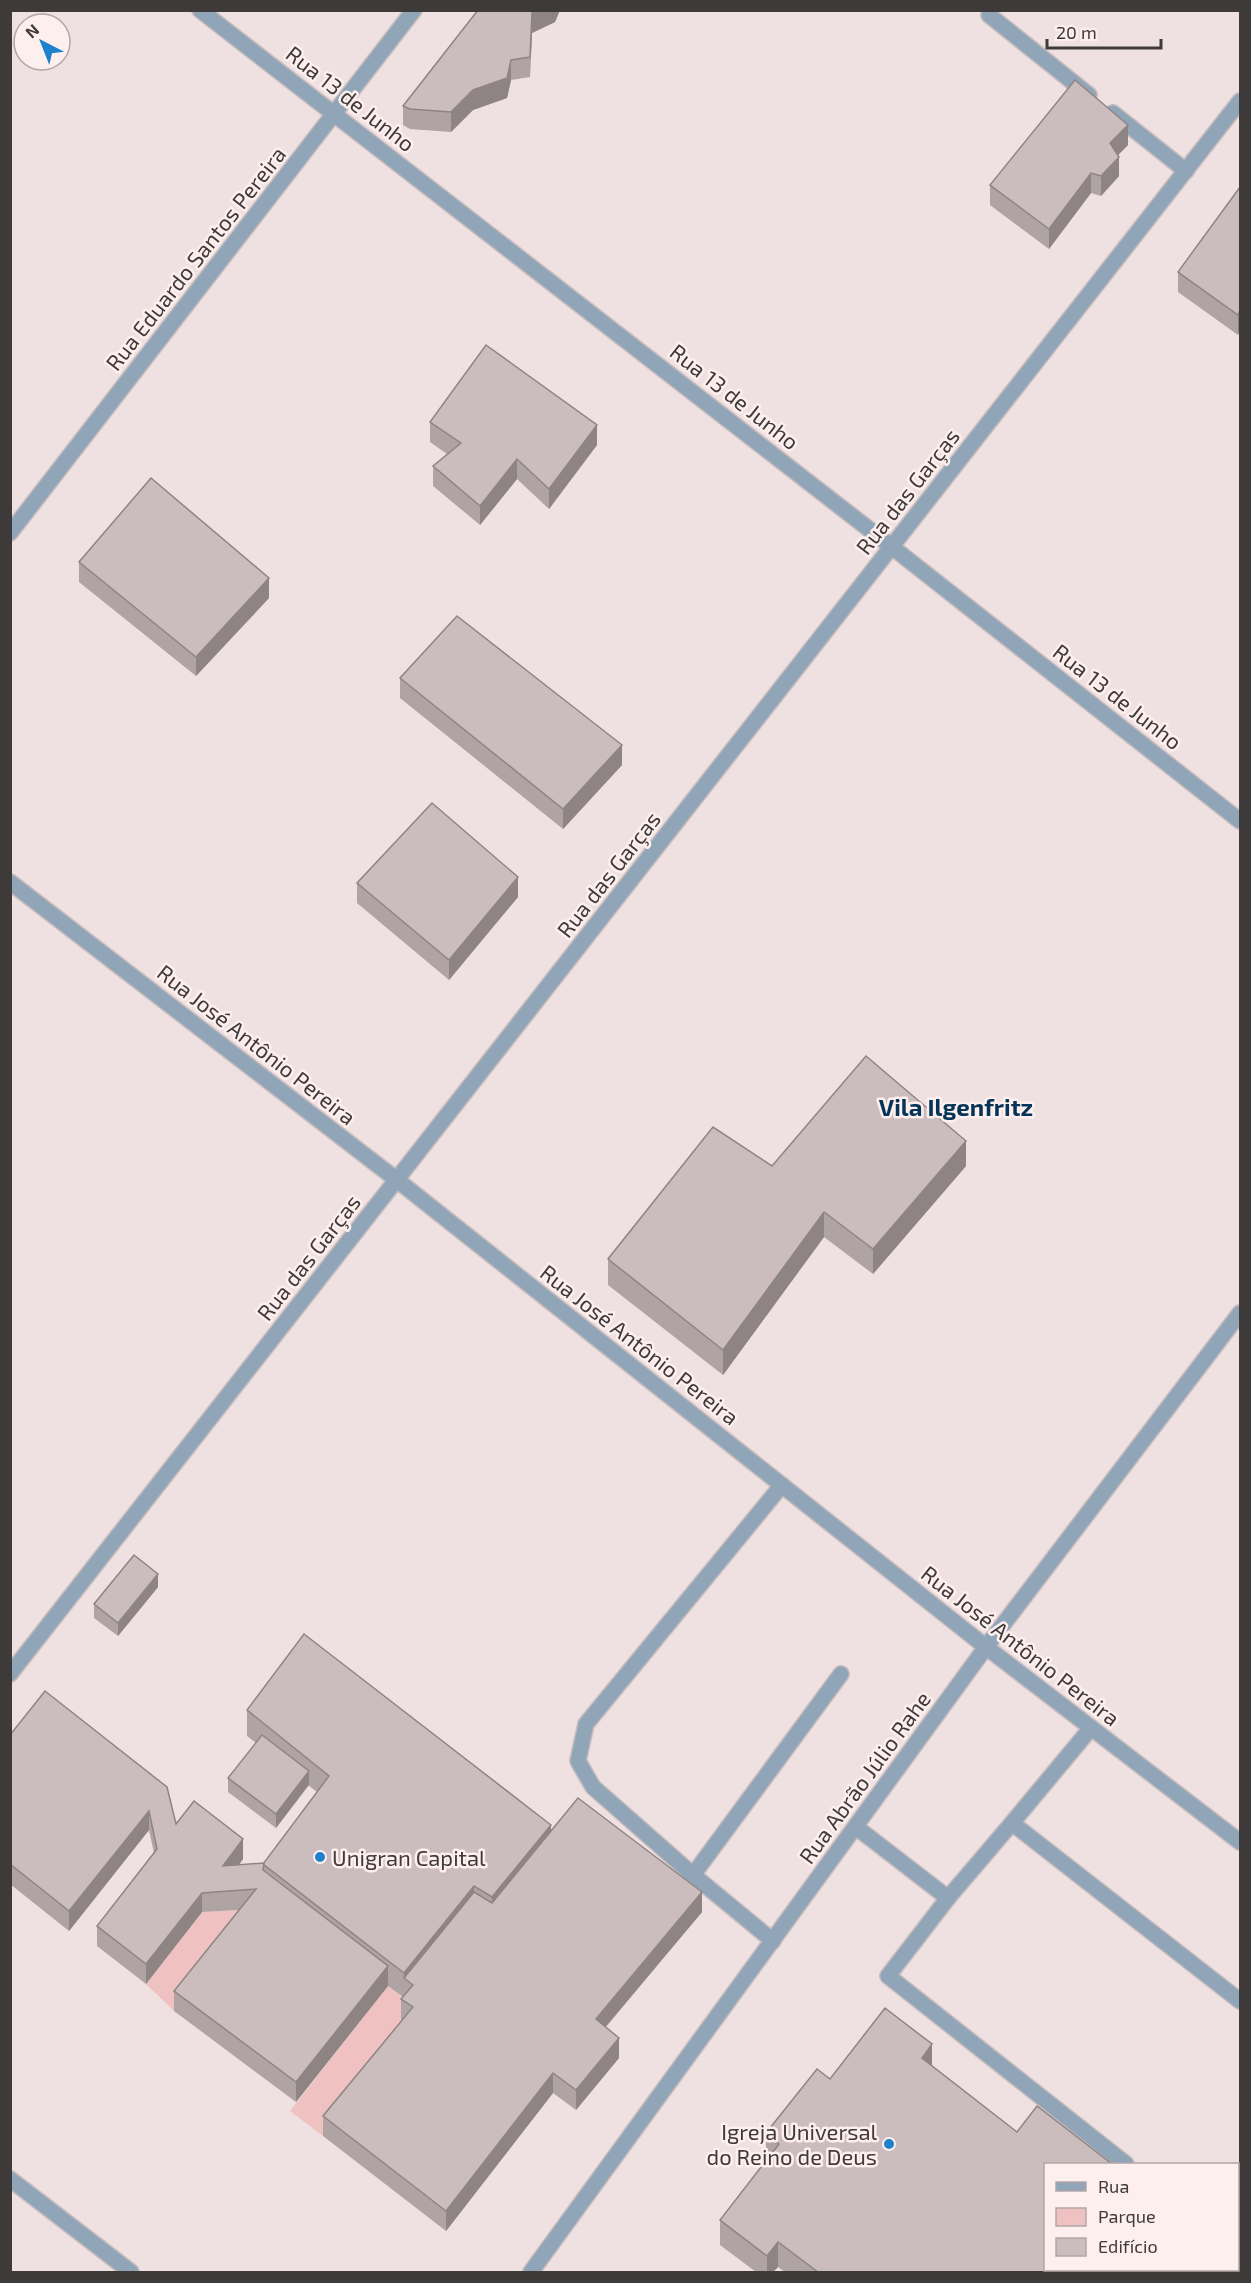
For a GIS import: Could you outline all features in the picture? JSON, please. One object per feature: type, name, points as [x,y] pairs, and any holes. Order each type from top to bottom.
[{"type":"street","name":"Rua 13 de Junho","points":[[200,10],[892,547],[1240,821]]},
{"type":"street","name":"Rua Eduardo Santos Pereira","points":[[10,533],[414,10]]},
{"type":"street","points":[[989,15],[1186,171]]},
{"type":"street","name":"Rua das Garças","points":[[10,1674],[1240,101]]},
{"type":"street","name":"Rua José Antônio Pereira","points":[[10,882],[397,1180],[986,1647],[1240,1842]]},
{"type":"street","name":"Rua Abrão Júlio Rahe","points":[[531,2272],[986,1647],[1240,1313]]},
{"type":"street","points":[[773,1941],[693,1875],[593,1787],[578,1761],[586,1724],[782,1485]]},
{"type":"street","points":[[693,1875],[841,1674]]},
{"type":"street","points":[[1091,1728],[948,1898],[888,1976],[1125,2163]]},
{"type":"street","points":[[1012,1823],[1240,2001]]},
{"type":"street","points":[[856,1827],[948,1898]]},
{"type":"street","points":[[10,2179],[130,2272]]},
{"type":"green space","points":[[256,1909],[174,2011],[146,1984],[202,1912]]},
{"type":"green space","points":[[388,1986],[413,2005],[413,2027],[323,2136],[290,2111]]},
{"type":"building","points":[[478,10],[538,10],[532,13],[530,57],[511,60],[507,78],[473,90],[451,112],[410,109],[403,106]]},
{"type":"building","points":[[1075,80],[1128,125],[1110,143],[1119,157],[1101,176],[1091,173],[1049,229],[990,185]]},
{"type":"building","points":[[1240,187],[1240,310],[1238,315],[1178,272]]},
{"type":"building","points":[[486,345],[597,425],[549,489],[517,459],[480,506],[433,466],[461,443],[430,422]]},
{"type":"building","points":[[151,478],[269,578],[196,657],[79,562]]},
{"type":"building","points":[[457,616],[622,745],[563,809],[400,678]]},
{"type":"building","points":[[432,803],[518,877],[449,960],[357,883]]},
{"type":"building","points":[[866,1056],[966,1141],[873,1249],[824,1212],[723,1350],[608,1259],[713,1127],[772,1166]]},
{"type":"building","points":[[134,1555],[158,1574],[118,1623],[94,1604]]},
{"type":"building","points":[[304,1634],[551,1825],[492,1897],[474,1886],[404,1973],[263,1864],[329,1776],[247,1710]]},
{"type":"building","points":[[45,1691],[167,1787],[176,1824],[194,1801],[243,1839],[223,1866],[264,1863],[263,1870],[388,1966],[296,2082],[174,1991],[256,1889],[202,1893],[146,1964],[97,1926],[157,1849],[149,1811],[69,1911],[10,1864],[10,1735]]},
{"type":"building","points":[[262,1735],[309,1771],[276,1814],[228,1778]]},
{"type":"building","points":[[578,1798],[702,1892],[596,2019],[619,2038],[576,2090],[553,2073],[446,2211],[323,2116],[413,2007],[401,1999],[413,1985],[404,1978],[474,1892],[492,1903]]},
{"type":"building","name":"Igreja Universal do Reino de Deus","points":[[885,2008],[932,2044],[922,2058],[1017,2132],[1037,2106],[1111,2163],[1044,2163],[1044,2271],[1198,2272],[818,2272],[778,2242],[767,2256],[720,2220],[779,2144],[766,2133],[817,2069],[830,2079]]},
{"type":"place","name":"Unigran Capital","points":[[320,1857]]},
{"type":"place","name":"Igreja Universal do Reino de Deus","points":[[889,2144]]},
{"type":"district","name":"Vila Ilgenfritz","points":[[956,1106]]}]
